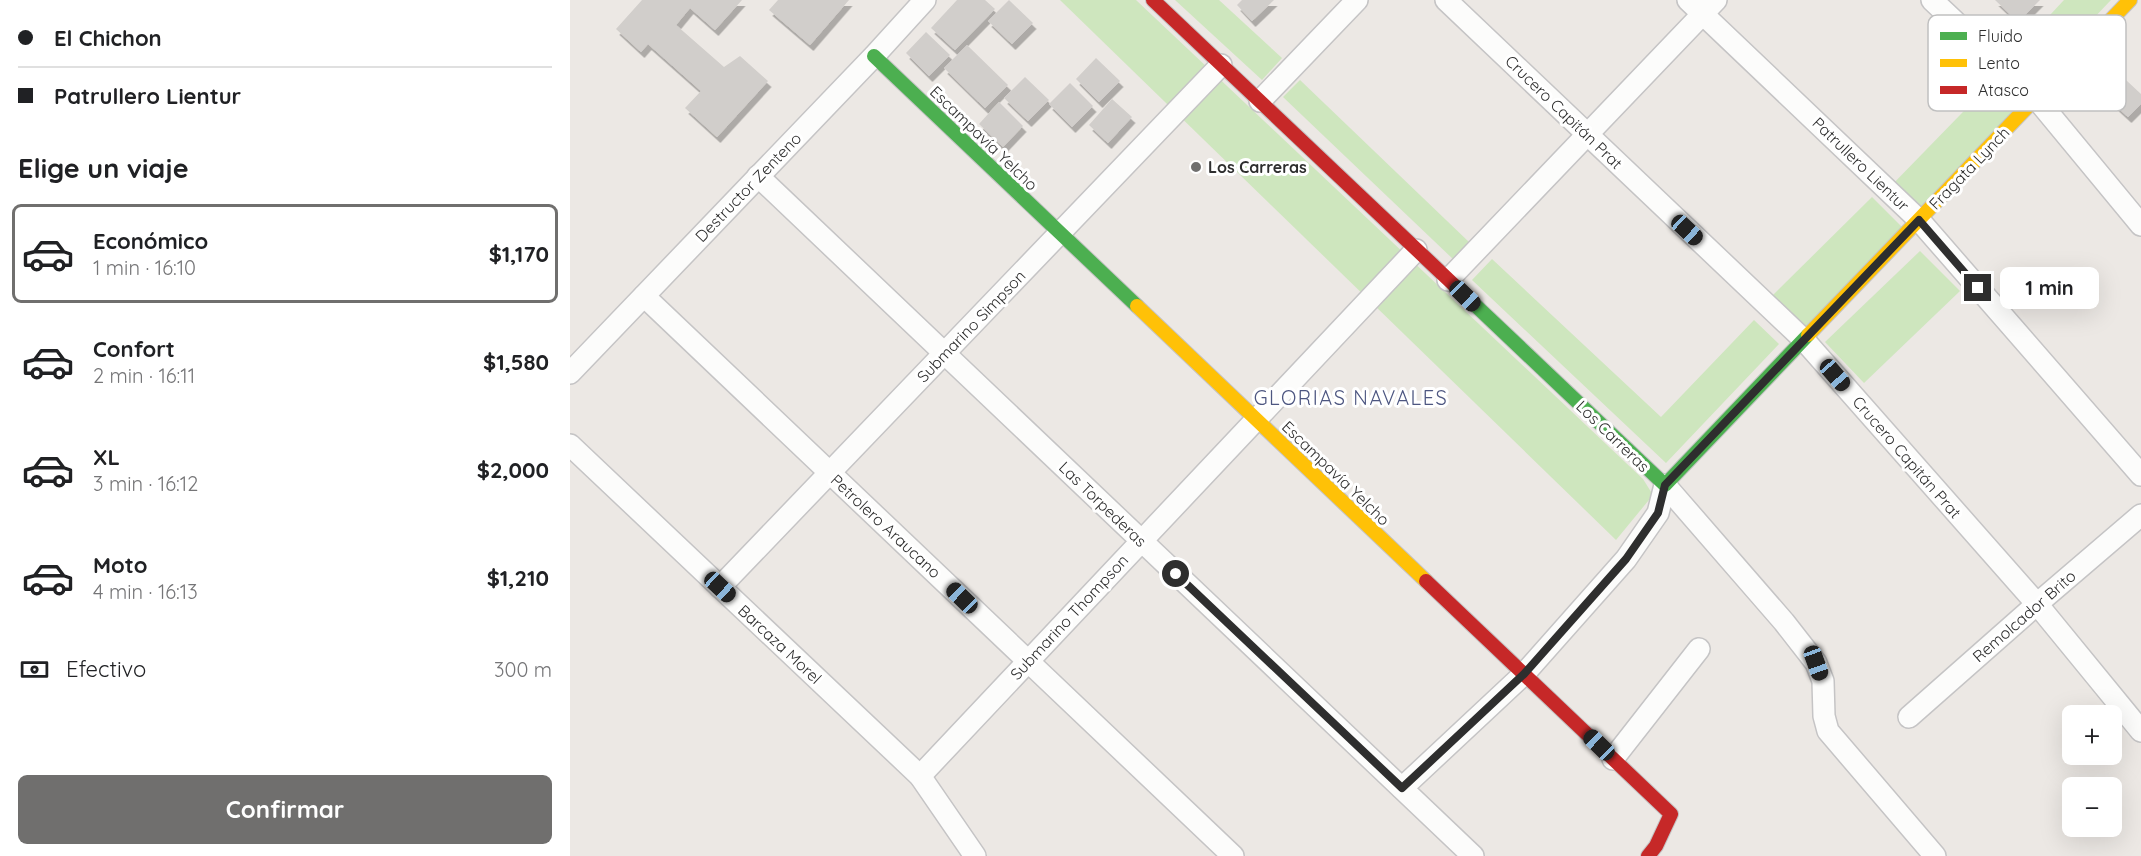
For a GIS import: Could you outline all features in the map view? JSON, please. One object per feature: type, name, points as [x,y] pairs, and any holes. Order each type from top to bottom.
[{"type":"street","name":"Destructor Zenteno","points":[[570,373],[925,0]]},
{"type":"street","name":"Los Carreras","points":[[1153,0],[1665,485],[1784,622],[1816,663],[1823,681],[1824,716],[1828,731],[1935,856]]},
{"type":"street","points":[[1260,101],[1356,0]]},
{"type":"street","name":"Crucero Capitán Prat","points":[[1446,0],[1804,340],[2037,604],[2141,731]]},
{"type":"street","points":[[1932,0],[1948,15]]},
{"type":"street","name":"Fragata Lynch","points":[[2116,15],[2130,0]]},
{"type":"street","points":[[1448,280],[1587,135],[1702,5]]},
{"type":"street","name":"Patrullero Lientur","points":[[1702,5],[1919,220],[2141,475]]},
{"type":"street","name":"Escampavía Yelcho","points":[[874,56],[1671,814],[1656,846],[1648,856]]},
{"type":"street","name":"Submarino Simpson","points":[[720,587],[1221,65]]},
{"type":"street","name":"Fragata Lynch","points":[[1402,788],[1524,674],[1626,559],[1658,513],[1665,485],[2024,111]]},
{"type":"street","points":[[2046,111],[2141,225]]},
{"type":"street","name":"Las Torpederas","points":[[758,176],[1473,856]]},
{"type":"street","name":"Submarino Thompson","points":[[920,776],[1416,250]]},
{"type":"street","name":"Petrolero Araucano","points":[[644,296],[1233,856]]},
{"type":"street","name":"Barcaza Morel","points":[[570,445],[920,776],[975,856]]},
{"type":"street","name":"Remolcador Brito","points":[[1909,717],[2141,515]]},
{"type":"street","points":[[1613,759],[1699,649]]},
{"type":"green space","points":[[1060,0],[1136,0],[1643,479],[1653,495],[1616,540]]},
{"type":"green space","points":[[1175,0],[1219,0],[1282,58],[1262,80]]},
{"type":"green space","points":[[2064,0],[2111,0],[2097,15],[2050,15]]},
{"type":"green space","points":[[1300,80],[1470,243],[1454,260],[1283,97]]},
{"type":"green space","points":[[1964,111],[2016,111],[1916,217],[1888,189]]},
{"type":"green space","points":[[1872,197],[1905,230],[1805,327],[1773,295]]},
{"type":"green space","points":[[1920,251],[1960,291],[1864,383],[1825,342]]},
{"type":"green space","points":[[1492,259],[1661,417],[1754,320],[1779,344],[1666,463],[1472,280]]},
{"type":"building","points":[[642,0],[742,0],[715,30],[690,8],[676,25],[724,67],[740,56],[768,81],[717,137],[685,108],[701,91],[648,44],[641,52],[616,29]]},
{"type":"building","points":[[778,0],[849,0],[810,45],[769,10]]},
{"type":"building","points":[[957,0],[985,0],[995,9],[955,50],[931,28]]},
{"type":"building","points":[[1009,0],[1033,23],[1012,44],[988,21]]},
{"type":"building","points":[[1242,0],[1274,0],[1252,21],[1237,5]]},
{"type":"building","points":[[1995,0],[2040,0],[2025,15],[2011,15]]},
{"type":"building","points":[[926,32],[950,55],[929,76],[906,53]]},
{"type":"building","points":[[967,45],[1008,85],[985,108],[944,68]]},
{"type":"building","points":[[1096,58],[1120,81],[1099,102],[1076,79]]},
{"type":"building","points":[[1025,77],[1049,100],[1028,121],[1004,98]]},
{"type":"building","points":[[2126,80],[2141,94],[2141,104],[2128,117],[2121,111],[2126,111]]},
{"type":"building","points":[[1070,83],[1093,106],[1072,127],[1049,104]]},
{"type":"building","points":[[1112,99],[1132,117],[1108,143],[1089,125]]},
{"type":"building","points":[[999,102],[1023,126],[1003,147],[979,124]]},
{"type":"traffic: fast","points":[[874,56],[1137,306]]},
{"type":"traffic: fast","points":[[1454,285],[1665,485],[1808,335]]},
{"type":"traffic: slow","points":[[2116,15],[2130,0]]},
{"type":"traffic: slow","points":[[1808,335],[2023,111]]},
{"type":"traffic: slow","points":[[1137,306],[1426,581]]},
{"type":"traffic: jam","points":[[1153,0],[1454,285]]},
{"type":"traffic: jam","points":[[1426,581],[1671,814],[1656,846],[1648,856]]},
{"type":"place","name":"Los Carreras","points":[[1196,167]]},
{"type":"district","name":"GLORIAS NAVALES","points":[[1351,397]]},
{"type":"route","points":[[1176,574],[1402,788],[1524,674],[1626,559],[1658,513],[1665,485],[1919,220],[1978,288]]}]
